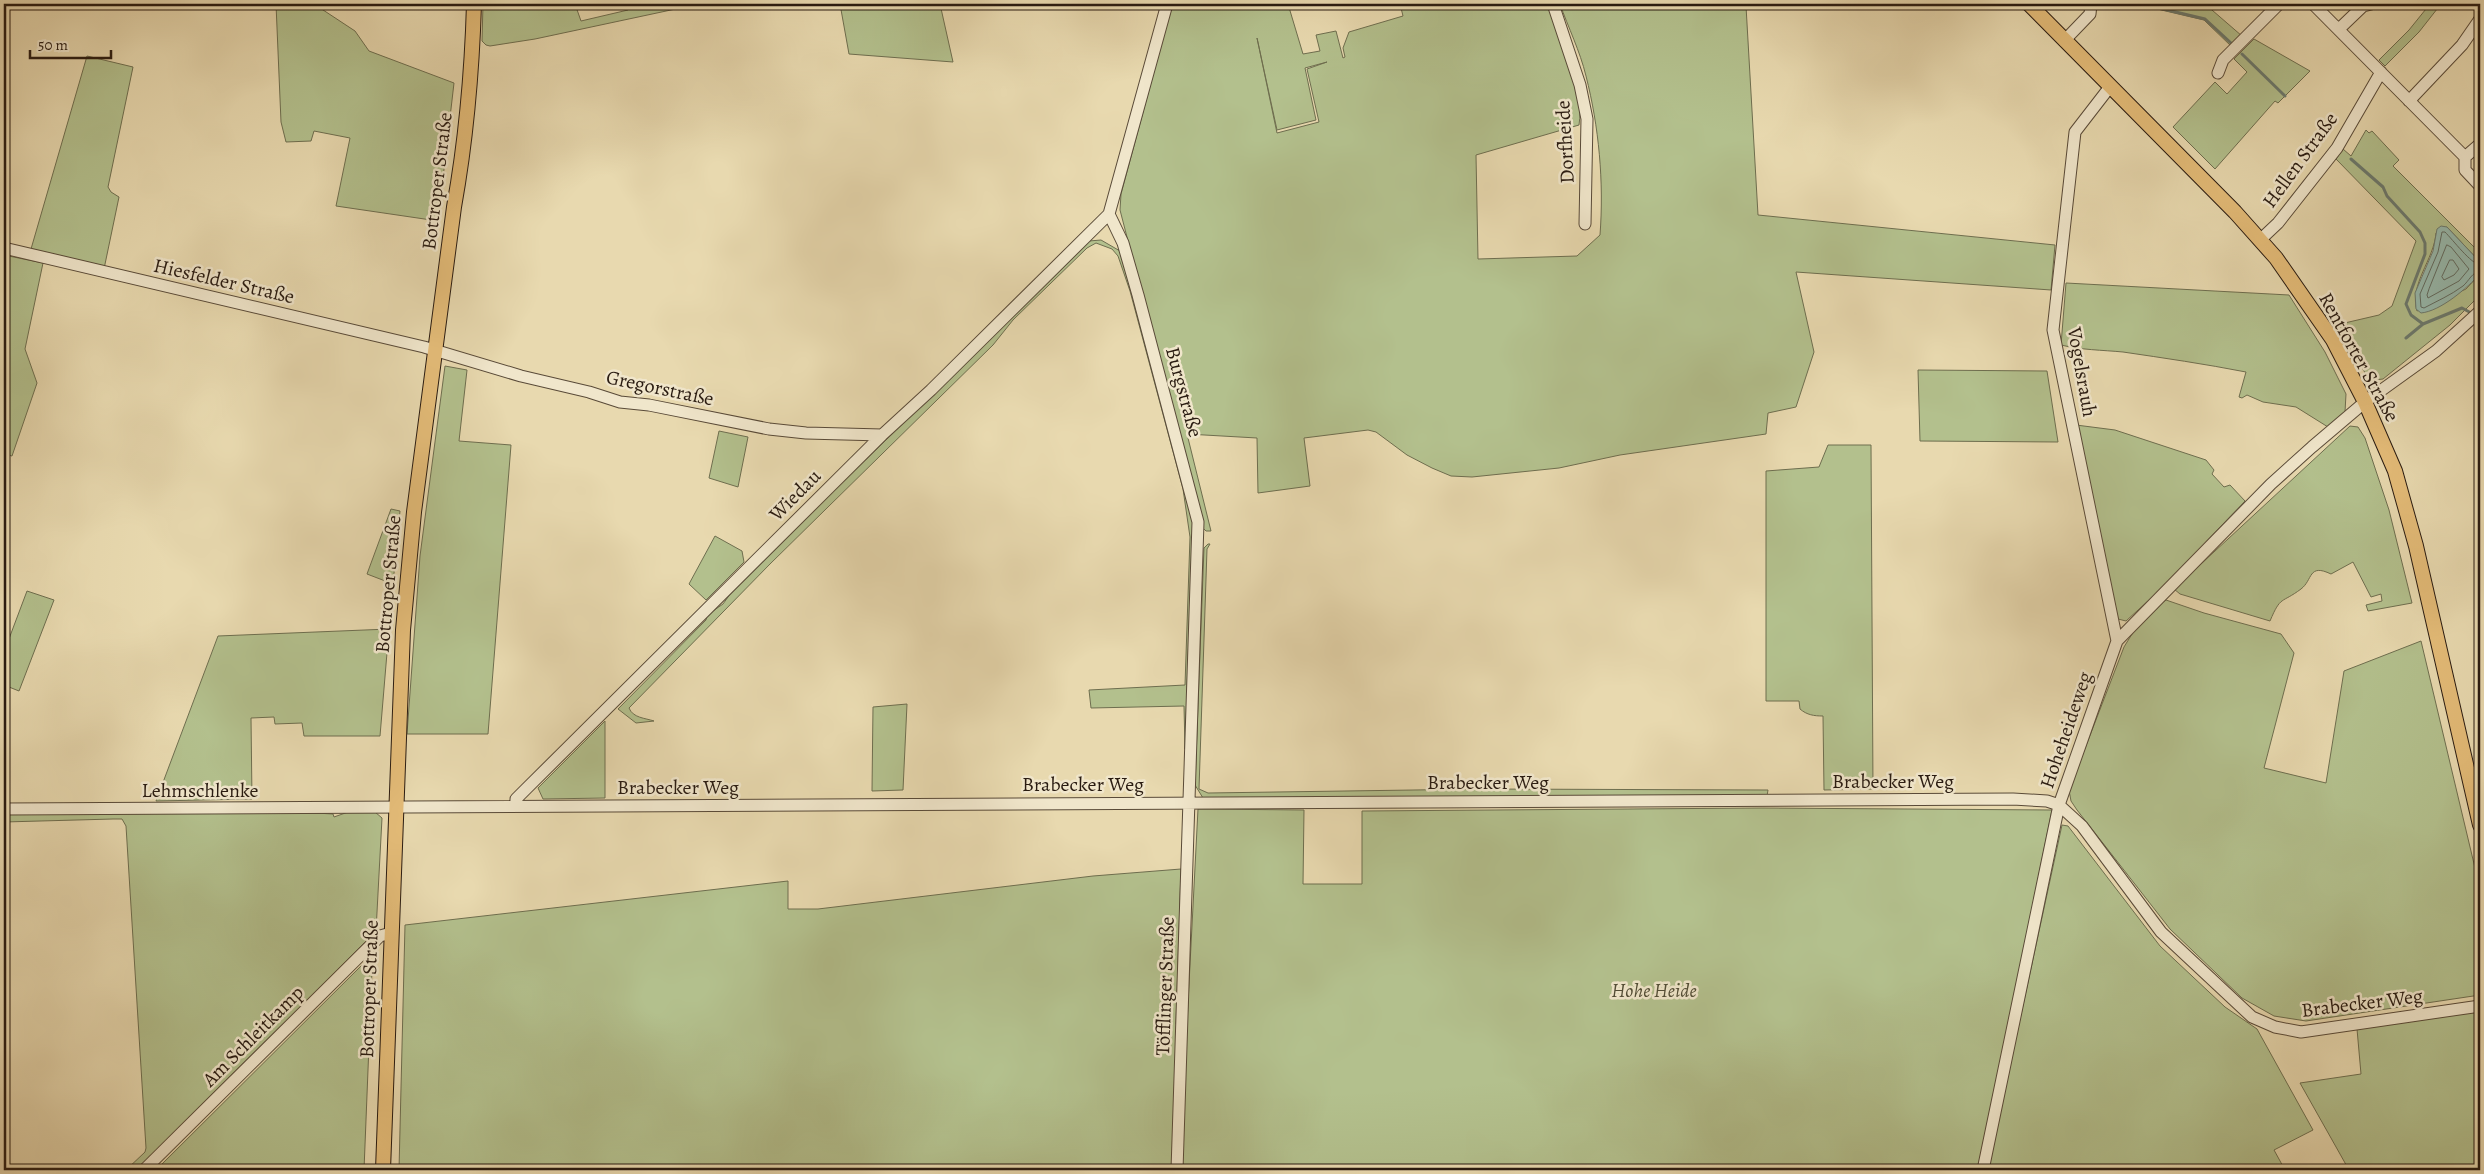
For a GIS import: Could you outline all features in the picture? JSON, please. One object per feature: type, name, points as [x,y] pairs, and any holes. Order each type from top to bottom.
[{"type":"main road","name":"Bottroper Straße","points":[[383,1170],[396,808],[406,600],[414,512],[454,207],[462,162],[474,4]]},
{"type":"main road","name":"Rentforter Straße","points":[[2029,4],[2110,88],[2207,183],[2260,240],[2316,314],[2365,402],[2395,471],[2403,499],[2480,825]]},
{"type":"street","points":[[1109,214],[1167,4]]},
{"type":"street","name":"Dorfheide","points":[[1553,4],[1580,85],[1587,119],[1585,224]]},
{"type":"street","points":[[2064,41],[2090,14],[2091,4]]},
{"type":"street","points":[[2218,73],[2223,60],[2280,4]]},
{"type":"street","points":[[2313,4],[2465,157],[2465,170],[2480,186]]},
{"type":"street","points":[[2339,29],[2363,6],[2371,4]]},
{"type":"street","points":[[2409,101],[2462,46],[2480,20]]},
{"type":"street","name":"Hellen Straße","points":[[2260,240],[2278,223],[2337,148],[2380,72]]},
{"type":"street","name":"Vogelsrauh","points":[[2110,88],[2075,132],[2053,330],[2117,640]]},
{"type":"street","points":[[2465,157],[2480,144]]},
{"type":"street","name":"Wiedau","points":[[516,806],[516,799],[524,790],[882,435],[931,390],[1109,214]]},
{"type":"street","name":"Burgstraße","points":[[1109,214],[1123,243],[1198,522],[1189,802]]},
{"type":"street","name":"Hiesfelder Straße","points":[[4,248],[424,347],[435,352]]},
{"type":"street","name":"Hoheheideweg","points":[[1982,1170],[2059,805],[2117,640],[2271,484],[2365,402],[2436,351],[2480,311]]},
{"type":"street","name":"Gregorstraße","points":[[435,352],[521,376],[589,392],[620,402],[649,405],[769,428],[806,433],[882,435]]},
{"type":"street","name":"Brabecker Weg","points":[[396,808],[1189,802],[2013,799],[2047,801],[2059,805],[2082,826],[2161,932],[2252,1017],[2275,1027],[2302,1032],[2480,1006]]},
{"type":"street","name":"Töfflinger Straße","points":[[1177,1170],[1189,802]]},
{"type":"street","name":"Lehmschlenke","points":[[4,809],[396,808]]},
{"type":"street","name":"Am Schleitkamp","points":[[144,1170],[380,936],[391,933]]},
{"type":"green space","points":[[276,4],[314,4],[355,31],[369,51],[454,83],[438,221],[336,206],[350,138],[314,131],[311,141],[286,142],[281,122]]},
{"type":"green space","points":[[483,4],[575,4],[581,21],[628,10],[627,4],[699,4],[535,39],[490,46],[482,41]]},
{"type":"green space","points":[[840,4],[940,4],[953,62],[849,54]]},
{"type":"green space","points":[[1172,4],[1256,4],[1251,7],[1264,4],[1288,4],[1303,54],[1320,51],[1316,35],[1336,31],[1343,58],[1345,57],[1343,48],[1349,32],[1403,16],[1400,4],[1548,4],[1575,80],[1580,111],[1579,125],[1476,155],[1478,259],[1577,256],[1600,235],[1601,175],[1594,115],[1586,76],[1560,4],[1755,4],[1746,6],[1758,215],[2055,245],[2051,290],[1796,272],[1814,352],[1796,407],[1768,413],[1766,434],[1620,455],[1559,468],[1472,477],[1451,476],[1432,468],[1407,455],[1376,432],[1368,430],[1304,438],[1310,486],[1258,493],[1257,438],[1187,434],[1211,531],[1206,531],[1202,527],[1120,210],[1121,194]],"holes":[[[1257,38],[1277,130],[1316,120],[1305,68],[1327,62],[1307,69],[1319,122],[1277,133]]]},
{"type":"green space","points":[[2136,4],[2164,4],[2193,8],[2196,4],[2205,4],[2242,36],[2232,47],[2204,20]]},
{"type":"green space","points":[[2430,4],[2441,4],[2419,32],[2385,66],[2379,60],[2409,30]]},
{"type":"green space","points":[[2254,39],[2310,71],[2278,103],[2275,101],[2215,169],[2173,127],[2215,82],[2227,94],[2247,72],[2234,59]]},
{"type":"green space","points":[[87,56],[133,67],[108,187],[111,192],[119,197],[104,269],[31,249]]},
{"type":"green space","points":[[2366,130],[2369,133],[2372,131],[2399,160],[2393,166],[2480,253],[2480,262],[2447,227],[2436,233],[2431,253],[2416,291],[2417,311],[2466,289],[2480,274],[2480,295],[2450,325],[2383,379],[2375,380],[2367,376],[2336,325],[2379,315],[2392,306],[2416,241],[2336,159],[2343,149],[2351,156]]},
{"type":"green space","points":[[1101,240],[1120,251],[1193,519],[1185,749],[1184,706],[1091,708],[1089,690],[1185,685],[1190,537],[1183,489],[1130,291],[1118,256],[1112,249],[1096,243],[1087,248],[1013,320],[993,345],[770,564],[629,708],[636,716],[654,721],[636,723],[618,709],[706,620],[707,615],[723,604],[733,590],[1089,241]]},
{"type":"green space","points":[[4,255],[43,263],[25,349],[37,383],[12,456],[4,454]]},
{"type":"green space","points":[[2066,283],[2289,295],[2325,352],[2346,394],[2345,412],[2328,427],[2296,407],[2263,402],[2247,395],[2242,398],[2239,397],[2246,372],[2123,352],[2061,345]]},
{"type":"green space","points":[[445,366],[467,370],[459,441],[511,445],[488,734],[407,734],[420,556]]},
{"type":"green space","points":[[1918,370],[2047,371],[2058,442],[1920,441]]},
{"type":"green space","points":[[2076,425],[2115,430],[2206,460],[2214,470],[2212,474],[2224,487],[2230,485],[2245,501],[2161,589],[2126,621],[2118,619]]},
{"type":"green space","points":[[2350,426],[2358,427],[2365,438],[2389,510],[2412,603],[2368,611],[2366,605],[2382,601],[2381,594],[2371,597],[2353,562],[2331,574],[2318,570],[2312,574],[2301,589],[2279,603],[2270,621],[2180,594],[2174,589]]},
{"type":"green space","points":[[719,431],[748,437],[738,487],[709,478]]},
{"type":"green space","points":[[1828,445],[1871,445],[1873,789],[1824,790],[1823,716],[1811,715],[1803,711],[1800,709],[1799,701],[1766,701],[1766,471],[1819,467]]},
{"type":"green space","points":[[391,509],[400,511],[393,584],[367,574]]},
{"type":"green space","points":[[715,536],[742,551],[744,562],[706,600],[689,584]]},
{"type":"green space","points":[[1210,544],[1207,549],[1199,789],[1208,793],[1482,789],[1768,790],[1767,796],[1203,798],[1195,785],[1204,548]]},
{"type":"green space","points":[[27,591],[54,600],[19,691],[4,685],[4,652]]},
{"type":"green space","points":[[2166,600],[2204,613],[2281,634],[2294,653],[2264,768],[2326,783],[2344,671],[2421,641],[2480,889],[2480,995],[2306,1021],[2274,1016],[2242,998],[2170,929],[2077,810],[2071,801],[2069,790],[2124,647],[2147,614]]},
{"type":"green space","points":[[389,629],[380,736],[304,736],[302,723],[275,724],[274,717],[251,718],[252,799],[156,801],[218,636]]},
{"type":"green space","points":[[907,704],[903,790],[872,791],[873,707]]},
{"type":"green space","points":[[605,721],[605,798],[543,799],[538,788]]},
{"type":"green space","name":"Hohe Heide","points":[[1761,808],[2052,810],[1979,1170],[399,1170],[405,925],[788,881],[788,909],[818,909],[1093,876],[1181,869],[1176,1024],[1187,1023],[1198,809],[1304,810],[1303,884],[1362,884],[1362,811]]},
{"type":"green space","points":[[351,811],[375,812],[382,818],[376,931],[137,1170],[126,1170],[145,1152],[146,1148],[126,826],[122,819],[4,822],[4,812],[298,812],[333,814],[334,817]]},
{"type":"green space","points":[[2062,825],[2068,826],[2160,946],[2225,1007],[2257,1029],[2313,1130],[2274,1150],[2285,1170],[1991,1170],[1988,1167]]},
{"type":"green space","points":[[366,961],[370,962],[372,970],[364,1170],[156,1170]]},
{"type":"green space","points":[[2480,1010],[2480,1170],[2349,1170],[2300,1083],[2361,1074],[2357,1029]]},
{"type":"water","points":[[2441,226],[2447,227],[2480,262],[2480,274],[2461,292],[2445,303],[2437,308],[2421,313],[2416,309],[2415,293],[2433,251],[2437,229]]},
{"type":"waterway","points":[[2142,4],[2205,19],[2231,43]]},
{"type":"waterway","points":[[2242,54],[2285,96]]},
{"type":"waterway","points":[[2351,159],[2383,187],[2387,196],[2420,232],[2425,243],[2425,254],[2406,304],[2411,315],[2423,324]]},
{"type":"waterway","points":[[2406,338],[2423,324],[2462,308],[2473,314]]}]
